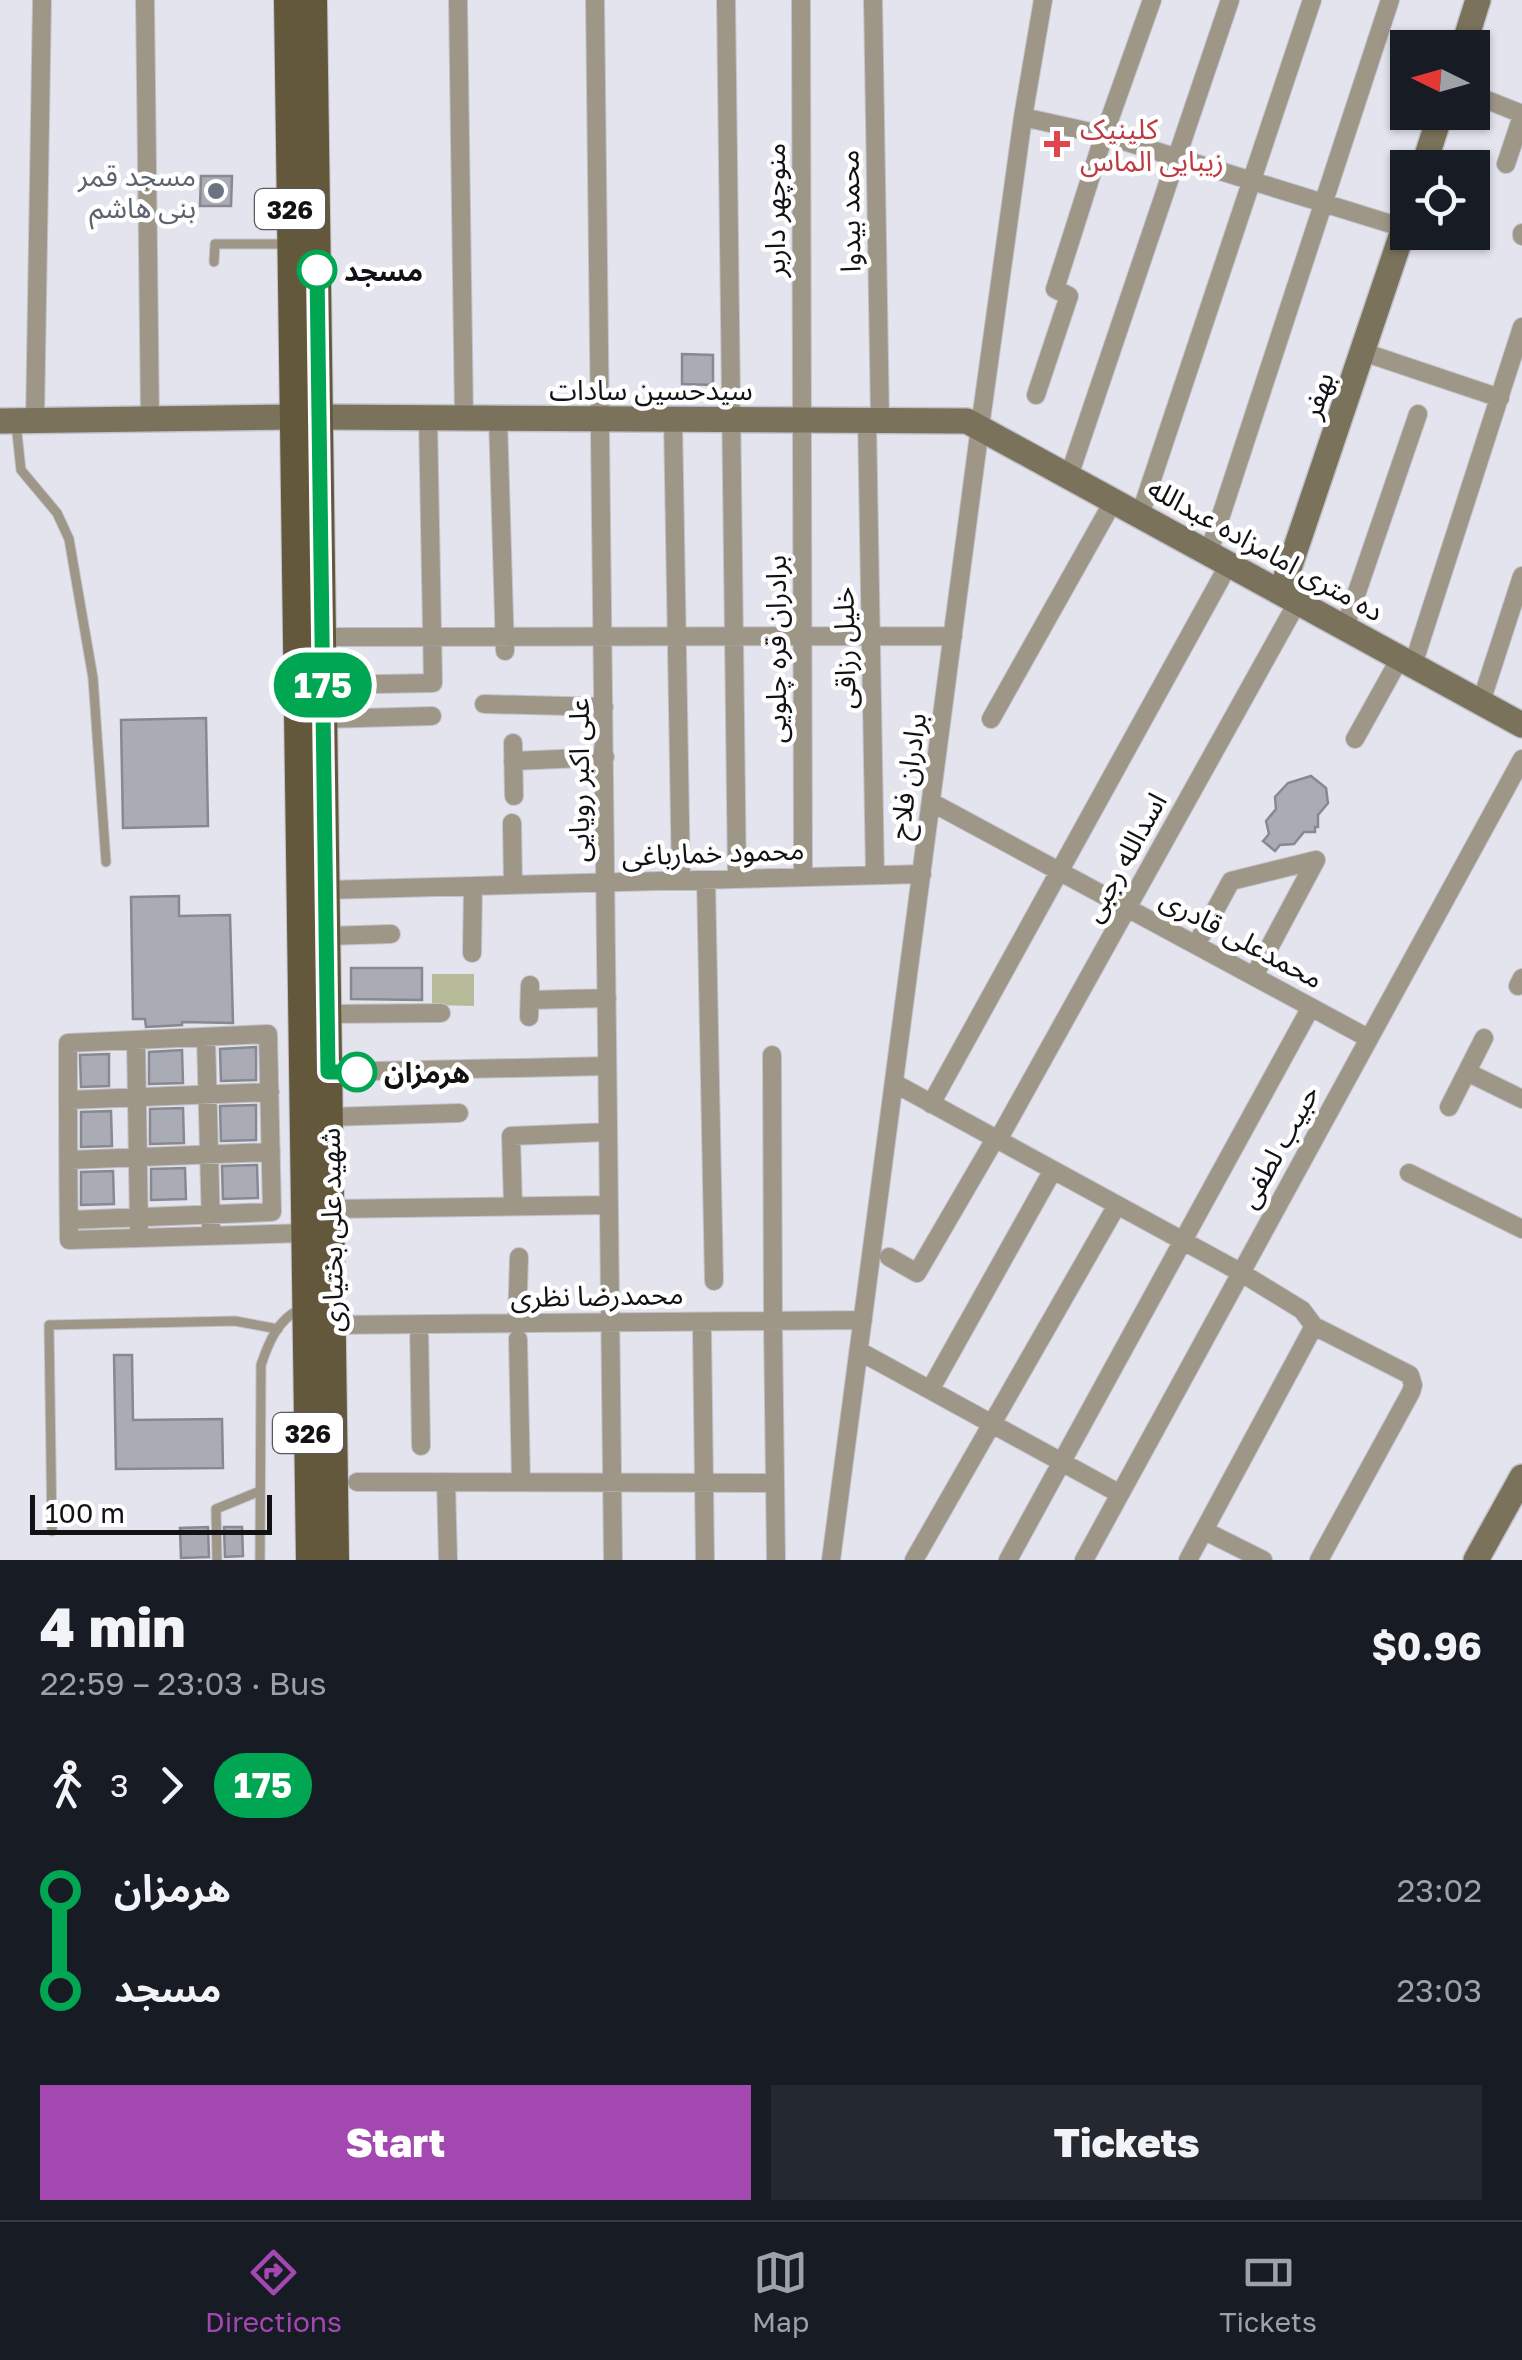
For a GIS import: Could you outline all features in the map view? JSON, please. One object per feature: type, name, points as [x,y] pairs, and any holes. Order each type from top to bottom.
[{"type":"main road","name":"شهید علی بختیاری","points":[[288,0],[291,244],[307,417]]},
{"type":"main road","name":"شهید علی بختیاری","points":[[306,1307],[313,890],[307,417],[314,0]]},
{"type":"main road","points":[[1468,30],[1478,0]]},
{"type":"main road","name":"بهفر","points":[[1290,597],[1397,250]]},
{"type":"main road","points":[[17,421],[307,417]]},
{"type":"main road","name":"سیدحسین سادات","points":[[307,417],[958,420],[980,427]]},
{"type":"main road","name":"ده متری امامزاده عبدالله","points":[[980,427],[1522,724]]},
{"type":"main road","name":"شهید علی بختیاری","points":[[308,488],[322,637],[324,719],[313,890],[327,936],[335,1560]]},
{"type":"main road","name":"326","points":[[306,1307],[310,1560]]},
{"type":"main road","points":[[1476,1560],[1522,1477]]},
{"type":"street","points":[[17,421],[42,0]]},
{"type":"street","points":[[144,0],[150,419]]},
{"type":"street","points":[[458,0],[464,418]]},
{"type":"street","name":"علی اکبر رویایی","points":[[595,0],[613,1560]]},
{"type":"street","points":[[726,0],[737,879]]},
{"type":"street","name":"منوچهر داربر","points":[[801,0],[802,420]]},
{"type":"street","name":"محمد بیدوا","points":[[873,0],[873,420]]},
{"type":"street","name":"برادران فلاح","points":[[831,1560],[980,427],[1043,0]]},
{"type":"street","points":[[1036,395],[1069,296],[1055,289],[1152,0]]},
{"type":"street","points":[[1070,476],[1230,0]]},
{"type":"street","points":[[1140,515],[1312,0]]},
{"type":"street","points":[[931,1104],[1060,872],[1219,558],[1322,202],[1390,0]]},
{"type":"street","points":[[1490,102],[1522,115],[1506,164]]},
{"type":"street","points":[[1023,117],[1104,134],[1322,202],[1390,218]]},
{"type":"street","points":[[1355,739],[1407,661],[1522,327]]},
{"type":"street","points":[[1363,352],[1500,398]]},
{"type":"street","points":[[1345,627],[1418,414]]},
{"type":"street","points":[[323,686],[433,683],[428,418]]},
{"type":"street","points":[[498,418],[505,644]]},
{"type":"street","points":[[673,419],[681,880]]},
{"type":"street","name":"برادران قره چلویی","points":[[802,420],[803,877]]},
{"type":"street","name":"خلیل رزاقی","points":[[873,420],[871,636],[876,875]]},
{"type":"street","points":[[991,719],[1114,500]]},
{"type":"street","points":[[1481,702],[1522,576]]},
{"type":"street","name":"اسدالله رجبی","points":[[889,1257],[917,1273],[1127,908],[1290,597]]},
{"type":"street","points":[[322,637],[433,636],[505,644],[604,636],[953,636]]},
{"type":"street","points":[[484,704],[604,707]]},
{"type":"street","points":[[324,719],[432,716]]},
{"type":"street","points":[[514,796],[513,752],[605,757]]},
{"type":"street","name":"حبیب لطفی","points":[[1084,1560],[1522,759]]},
{"type":"street","name":"محمدعلی قادری","points":[[931,802],[1368,1038]]},
{"type":"street","points":[[512,823],[513,885]]},
{"type":"street","points":[[1196,945],[1231,881],[1316,860],[1254,976]]},
{"type":"street","name":"محمود خمارباغی","points":[[313,890],[922,874]]},
{"type":"street","points":[[706,880],[714,1280]]},
{"type":"street","points":[[472,953],[474,886]]},
{"type":"street","points":[[327,936],[392,934]]},
{"type":"street","points":[[530,1000],[607,998]]},
{"type":"street","points":[[1008,1560],[1311,1007]]},
{"type":"street","points":[[328,1014],[442,1013]]},
{"type":"street","points":[[68,1220],[272,1212],[268,1034],[68,1043],[68,1220],[69,1240],[306,1233]]},
{"type":"street","points":[[206,1037],[211,1236]]},
{"type":"street","points":[[1450,1106],[1484,1038]]},
{"type":"street","points":[[136,1040],[139,1238]]},
{"type":"street","points":[[772,1056],[776,1560]]},
{"type":"street","points":[[328,1072],[608,1066]]},
{"type":"street","points":[[1467,1072],[1522,1099]]},
{"type":"street","points":[[894,1084],[1240,1272],[1302,1310],[1314,1326],[1406,1371],[1412,1380],[1411,1392],[1319,1560]]},
{"type":"street","points":[[68,1100],[270,1092]]},
{"type":"street","points":[[329,1118],[459,1113]]},
{"type":"street","points":[[513,1206],[510,1136],[608,1132]]},
{"type":"street","points":[[69,1160],[272,1152]]},
{"type":"street","points":[[930,1390],[1053,1170]]},
{"type":"street","points":[[1409,1173],[1522,1229]]},
{"type":"street","points":[[330,1209],[608,1205]]},
{"type":"street","points":[[914,1560],[1117,1205]]},
{"type":"street","points":[[519,1257],[522,1482]]},
{"type":"street","name":"محمدرضا نظری","points":[[332,1325],[418,1324],[518,1331],[610,1322],[862,1320]]},
{"type":"street","points":[[418,1324],[420,1446]]},
{"type":"street","points":[[1188,1560],[1314,1326]]},
{"type":"street","points":[[702,1331],[705,1560]]},
{"type":"street","points":[[858,1350],[1120,1494]]},
{"type":"street","points":[[357,1482],[775,1483]]},
{"type":"street","points":[[446,1482],[448,1560]]},
{"type":"street","points":[[1204,1531],[1264,1560]]},
{"type":"lane","points":[[214,262],[215,244],[291,244]]},
{"type":"lane","points":[[17,421],[21,470],[57,513],[68,539],[93,678],[106,862]]},
{"type":"lane","points":[[260,1560],[259,1388],[267,1345],[292,1313],[306,1307]]},
{"type":"lane","points":[[52,1531],[49,1325],[235,1320],[278,1329]]},
{"type":"lane","points":[[217,1560],[216,1509],[260,1491]]},
{"type":"green space","points":[[432,974],[474,974],[474,1006],[432,1005]]},
{"type":"building","name":"مسجد قمر بنی هاشم","points":[[201,176],[232,176],[231,206],[200,206]]},
{"type":"building","points":[[682,354],[713,355],[713,385],[682,384]]},
{"type":"building","points":[[206,718],[208,826],[123,828],[121,720]]},
{"type":"building","points":[[1311,776],[1326,788],[1328,803],[1318,815],[1318,827],[1315,832],[1304,832],[1294,844],[1280,845],[1275,851],[1263,841],[1269,834],[1266,821],[1276,809],[1275,797],[1288,783]]},
{"type":"building","points":[[179,896],[179,916],[230,915],[233,1023],[182,1022],[146,1027],[145,1019],[133,1019],[131,897]]},
{"type":"building","points":[[351,968],[422,968],[422,1000],[351,999]]},
{"type":"building","points":[[256,1047],[256,1080],[221,1081],[220,1049]]},
{"type":"building","points":[[182,1050],[183,1083],[149,1084],[149,1052]]},
{"type":"building","points":[[109,1054],[109,1086],[81,1087],[80,1055]]},
{"type":"building","points":[[256,1105],[256,1140],[221,1141],[220,1106]]},
{"type":"building","points":[[183,1108],[184,1143],[150,1144],[150,1109]]},
{"type":"building","points":[[111,1111],[112,1146],[81,1147],[81,1112]]},
{"type":"building","points":[[257,1165],[258,1198],[223,1199],[222,1166]]},
{"type":"building","points":[[185,1168],[186,1199],[151,1200],[151,1169]]},
{"type":"building","points":[[113,1171],[114,1204],[81,1205],[81,1172]]},
{"type":"building","points":[[114,1355],[132,1355],[133,1420],[222,1419],[223,1468],[116,1469]]},
{"type":"building","points":[[208,1527],[209,1557],[181,1558],[180,1528]]},
{"type":"building","points":[[224,1527],[242,1527],[243,1556],[225,1557]]},
{"type":"bus line","name":"175","points":[[317,270],[328,1072],[357,1072]]},
{"type":"place","name":"کلینیک زیبایی الماس","points":[[1057,144]]},
{"type":"place","name":"مسجد قمر بنی هاشم","points":[[216,191]]},
{"type":"place","name":"مسجد","points":[[317,270]]},
{"type":"place","name":"هرمزان","points":[[357,1072]]}]
